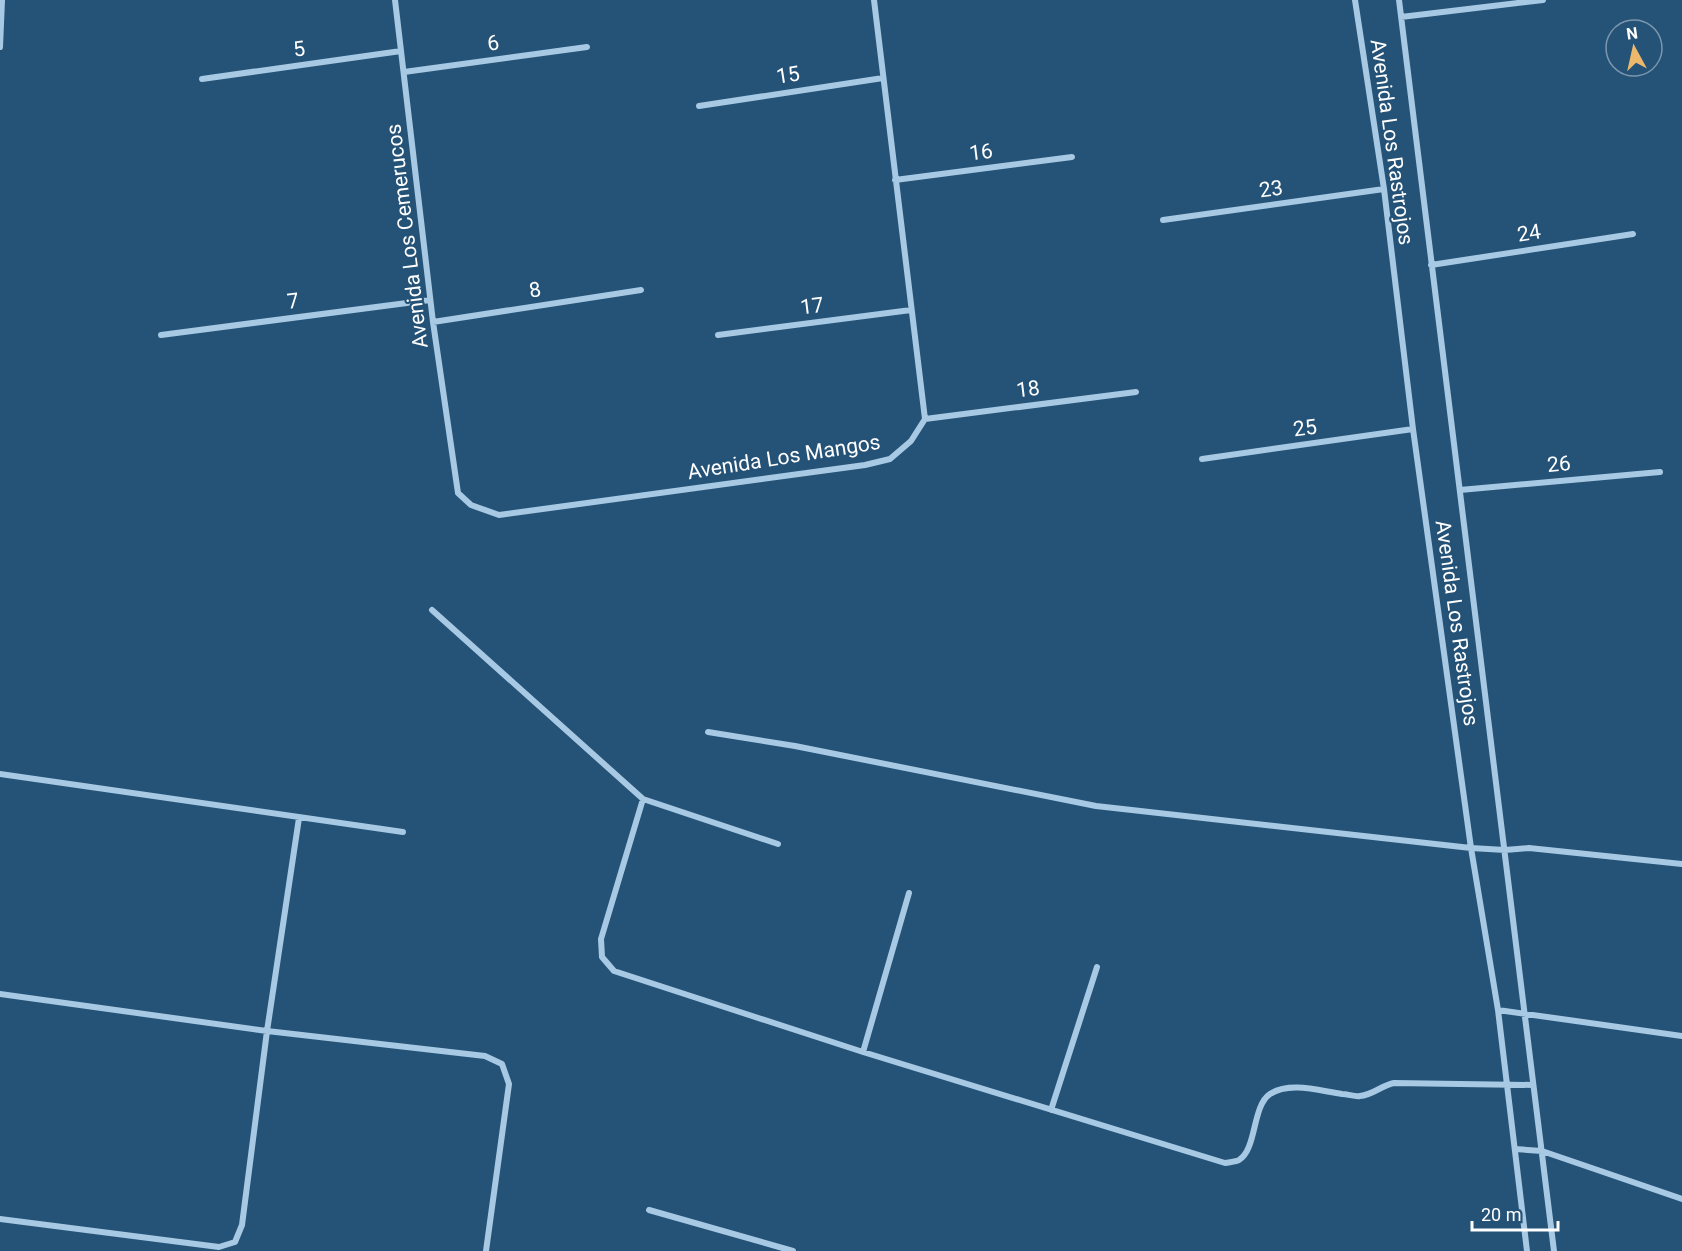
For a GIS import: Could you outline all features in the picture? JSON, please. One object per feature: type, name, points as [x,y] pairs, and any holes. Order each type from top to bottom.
[{"type":"street","points":[[0,47],[2,0]]},
{"type":"street","name":"Avenida Los Cemerucos","points":[[395,0],[430,300],[453,468]]},
{"type":"street","points":[[874,0],[925,419]]},
{"type":"street","name":"Avenida Los Rastrojos","points":[[1355,0],[1384,189],[1413,429],[1472,848],[1498,1010],[1527,1251]]},
{"type":"street","name":"Avenida Los Rastrojos","points":[[1399,0],[1554,1251]]},
{"type":"street","points":[[1401,17],[1543,0]]},
{"type":"street","name":"6","points":[[404,72],[586,47]]},
{"type":"street","name":"5","points":[[202,79],[401,51]]},
{"type":"street","name":"15","points":[[699,106],[883,78]]},
{"type":"street","name":"16","points":[[895,180],[1072,157]]},
{"type":"street","name":"23","points":[[1163,220],[1384,189]]},
{"type":"street","name":"24","points":[[1431,265],[1633,234]]},
{"type":"street","name":"8","points":[[433,322],[641,290]]},
{"type":"street","name":"7","points":[[161,335],[430,300]]},
{"type":"street","name":"17","points":[[718,335],[911,310]]},
{"type":"street","name":"18","points":[[925,419],[1136,392]]},
{"type":"street","name":"Avenida Los Mangos","points":[[453,468],[458,493],[471,505],[499,515],[865,465],[890,459],[910,441],[925,419]]},
{"type":"street","name":"25","points":[[1202,459],[1413,429]]},
{"type":"street","name":"26","points":[[1460,490],[1660,471]]},
{"type":"street","points":[[432,610],[643,799],[778,844]]},
{"type":"street","points":[[708,732],[795,746],[1096,806],[1472,848],[1505,850],[1529,848],[1682,864]]},
{"type":"street","points":[[0,774],[403,832]]},
{"type":"street","points":[[643,799],[601,939],[602,957],[614,971],[863,1052],[1225,1163],[1239,1160],[1247,1150],[1261,1107],[1268,1095],[1280,1090],[1296,1087],[1360,1096],[1394,1083],[1533,1085]]},
{"type":"street","points":[[0,1219],[219,1247],[235,1242],[242,1225],[267,1031],[299,818]]},
{"type":"street","points":[[863,1052],[909,893]]},
{"type":"street","points":[[1051,1110],[1096,967]]},
{"type":"street","points":[[0,994],[267,1031],[485,1056],[502,1064],[509,1084],[486,1251]]},
{"type":"street","points":[[1498,1010],[1682,1036]]},
{"type":"street","points":[[1515,1149],[1542,1151],[1682,1198]]},
{"type":"street","points":[[649,1210],[793,1251]]}]
